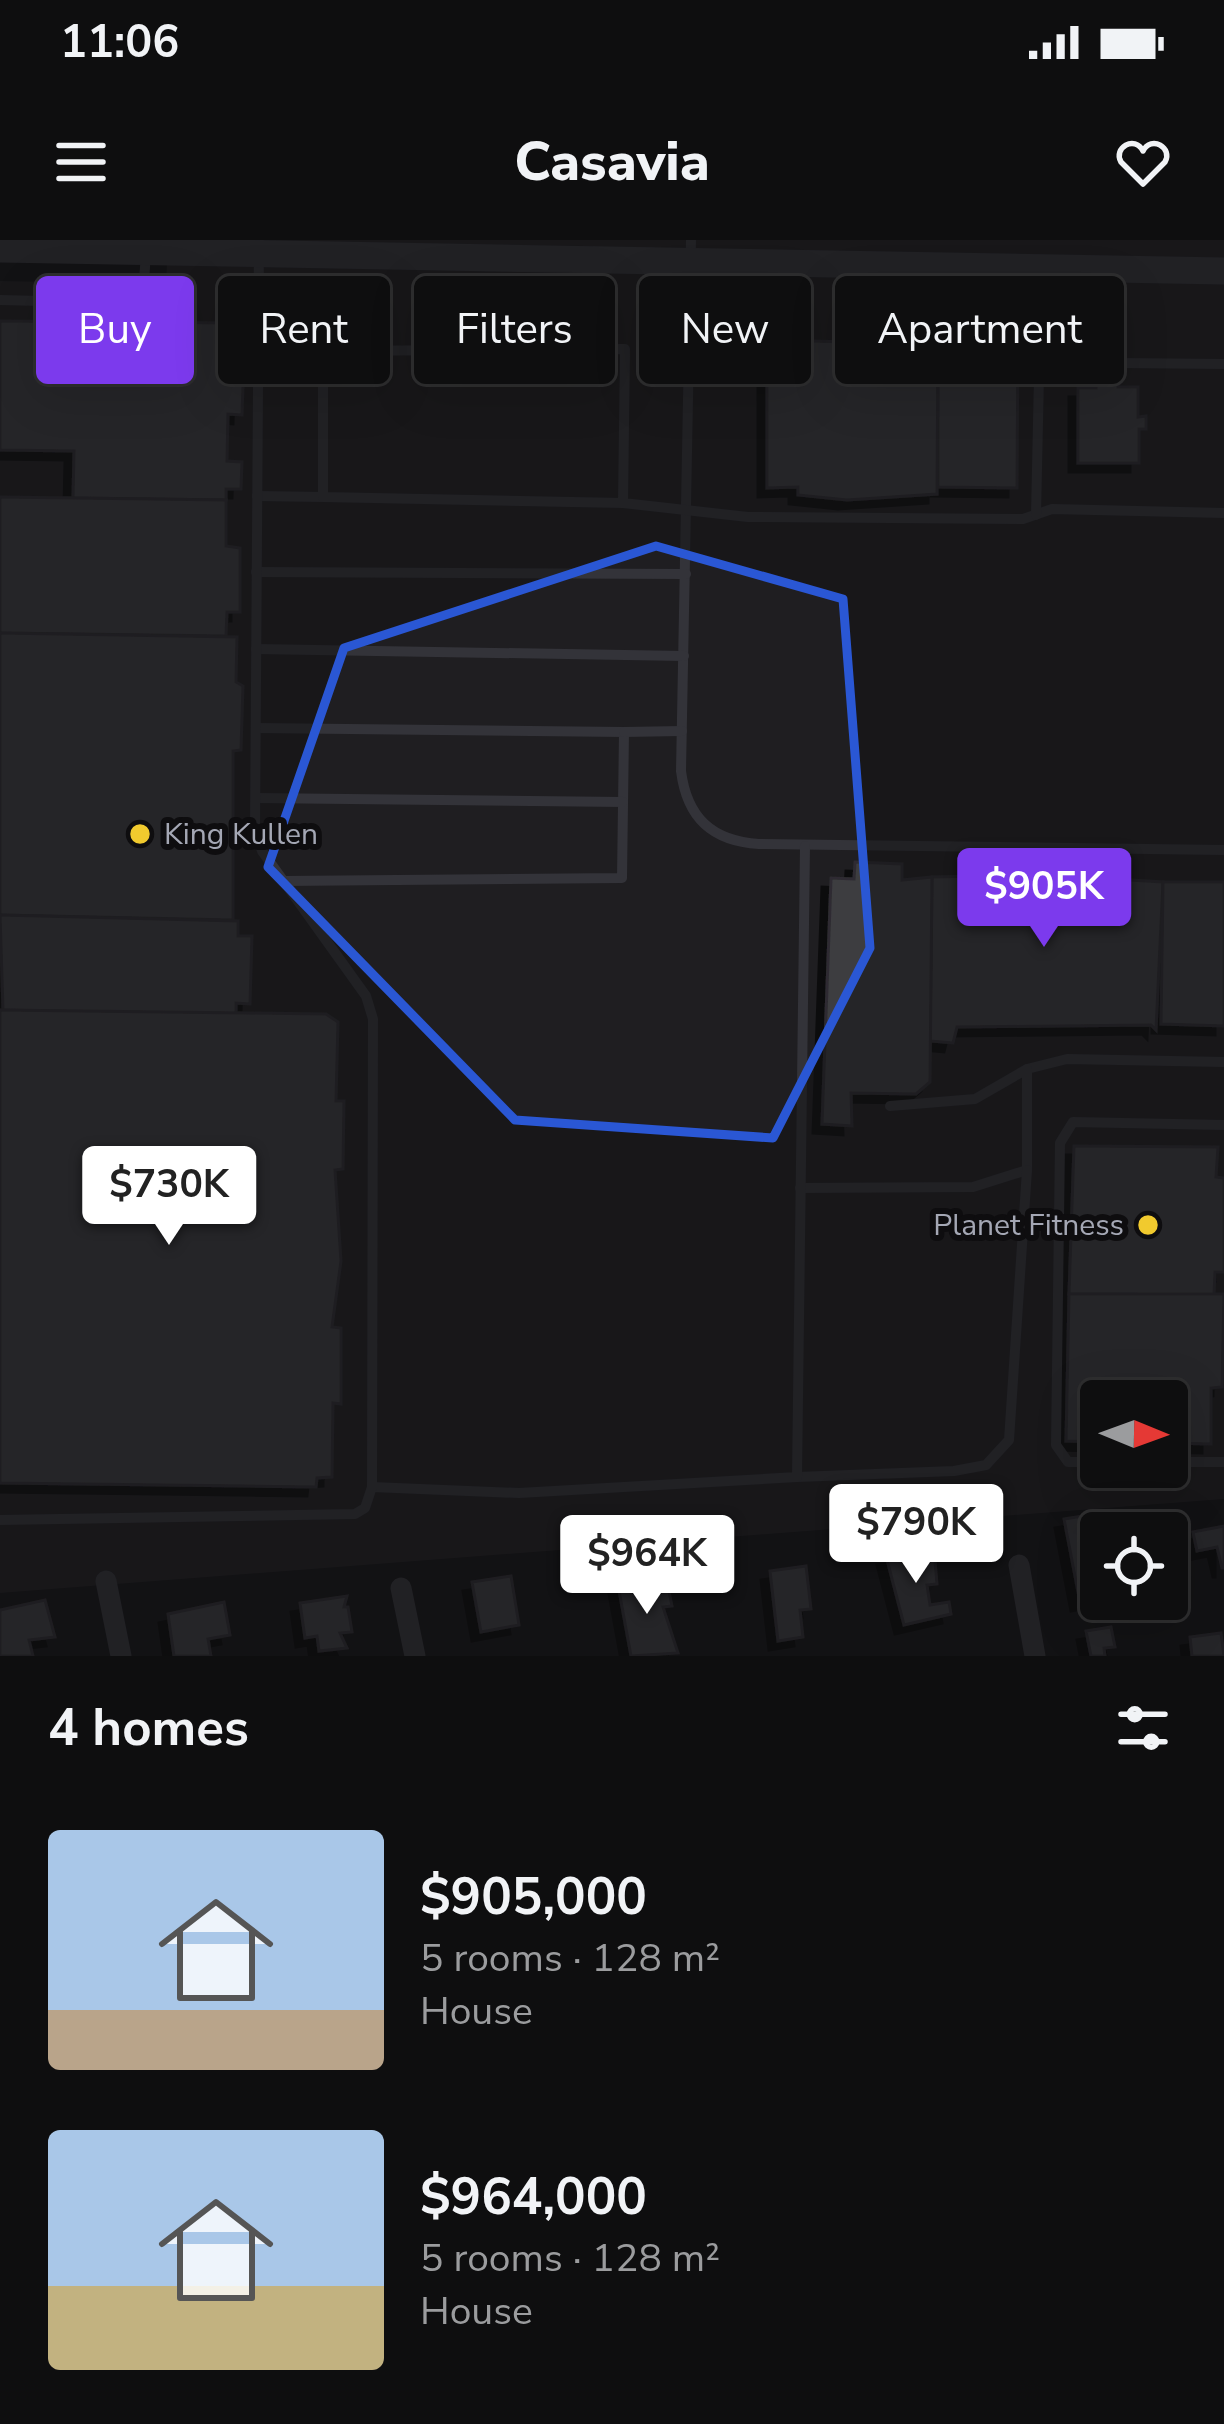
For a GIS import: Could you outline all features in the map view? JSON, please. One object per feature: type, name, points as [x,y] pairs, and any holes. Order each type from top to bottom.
[{"type":"street","points":[[0,249],[146,245],[692,251],[973,267],[1224,271]]},
{"type":"street","points":[[1019,1565],[1035,1656]]},
{"type":"street","points":[[106,1581],[121,1656]]},
{"type":"street","points":[[401,1588],[415,1656]]},
{"type":"lane","points":[[0,300],[122,303],[142,295],[146,245]]},
{"type":"lane","points":[[0,1520],[355,1514],[365,1508],[372,1487],[373,1019],[367,996],[262,851],[255,830],[259,246]]},
{"type":"lane","points":[[692,251],[683,791],[703,825],[739,843],[1224,850]]},
{"type":"lane","points":[[973,267],[986,276]]},
{"type":"lane","points":[[1075,276],[1081,269]]},
{"type":"lane","points":[[323,496],[323,351],[625,349],[623,503]]},
{"type":"lane","points":[[1124,363],[1224,364]]},
{"type":"lane","points":[[1036,514],[1039,384]]},
{"type":"lane","points":[[257,496],[661,504],[687,512],[952,519],[1052,509],[1224,513]]},
{"type":"lane","points":[[256,572],[686,574]]},
{"type":"lane","points":[[256,649],[684,656]]},
{"type":"lane","points":[[256,728],[682,731]]},
{"type":"lane","points":[[284,881],[622,878],[624,732]]},
{"type":"lane","points":[[256,798],[623,802]]},
{"type":"lane","points":[[797,1478],[805,846]]},
{"type":"lane","points":[[890,1106],[975,1099],[1027,1069],[1067,1059],[1224,1062]]},
{"type":"lane","points":[[372,1487],[519,1492],[954,1471],[986,1465],[1009,1440],[1028,1170],[1027,1069]]},
{"type":"lane","points":[[1080,1462],[1068,1462],[1055,1445],[1060,1143],[1073,1122],[1224,1124]]},
{"type":"lane","points":[[800,1188],[973,1187],[1028,1170]]},
{"type":"lane","points":[[1188,1462],[1224,1462]]},
{"type":"highlighted area","points":[[656,546],[843,599],[870,948],[773,1138],[515,1120],[268,867],[344,648]]},
{"type":"shaded area","points":[[168,240],[1224,240],[1224,1499],[0,1593],[0,281],[36,282],[36,384],[194,384],[194,276],[166,276]]},
{"type":"building","points":[[0,321],[36,321],[36,384],[194,384],[194,323],[218,323],[218,384],[243,384],[242,415],[228,414],[227,461],[242,462],[241,489],[226,489],[226,500],[73,498],[74,451],[0,450]]},
{"type":"building","points":[[811,341],[835,342],[835,384],[938,384],[937,494],[847,500],[798,495],[798,487],[767,488],[767,384],[811,384]]},
{"type":"building","points":[[938,384],[1018,384],[1017,488],[938,487]]},
{"type":"building","points":[[1096,384],[1138,387],[1138,417],[1146,416],[1146,429],[1139,429],[1139,463],[1078,463],[1078,388],[1096,388]]},
{"type":"building","points":[[0,497],[226,500],[226,546],[240,548],[240,612],[227,612],[226,636],[0,633]]},
{"type":"building","points":[[0,633],[237,637],[236,682],[243,686],[241,750],[233,751],[233,920],[0,915]]},
{"type":"building","points":[[1030,859],[1096,860],[1098,878],[1163,882],[1156,1030],[1151,1025],[957,1027],[953,1043],[930,1041],[932,877],[1030,875]]},
{"type":"building","points":[[855,862],[902,864],[902,880],[932,877],[930,1082],[916,1094],[851,1093],[852,1126],[822,1124],[831,878],[854,879]]},
{"type":"building","points":[[1163,882],[1224,882],[1224,1026],[1161,1024]]},
{"type":"building","points":[[0,915],[238,921],[238,936],[252,936],[250,1004],[236,1003],[236,1015],[3,1010]]},
{"type":"building","points":[[0,1010],[326,1014],[338,1022],[336,1101],[344,1101],[343,1169],[335,1170],[341,1261],[332,1327],[341,1328],[341,1404],[333,1403],[332,1477],[317,1478],[316,1487],[0,1483]]},
{"type":"building","name":"Planet Fitness","points":[[1074,1146],[1218,1147],[1216,1177],[1224,1178],[1224,1272],[1215,1272],[1214,1295],[1069,1294]]},
{"type":"building","points":[[1069,1294],[1224,1294],[1222,1387],[1211,1388],[1211,1444],[1188,1443],[1188,1380],[1080,1380],[1080,1441],[1066,1441]]},
{"type":"building","points":[[1080,1516],[1080,1602],[1064,1519]]},
{"type":"building","points":[[1224,1526],[1222,1568],[1217,1547],[1197,1551],[1193,1532]]},
{"type":"building","points":[[934,1549],[937,1584],[927,1585],[930,1605],[949,1602],[951,1614],[904,1625],[886,1556]]},
{"type":"building","points":[[806,1566],[811,1609],[800,1610],[803,1637],[778,1641],[770,1571]]},
{"type":"building","points":[[511,1576],[519,1625],[481,1632],[472,1582]]},
{"type":"building","points":[[666,1577],[672,1606],[663,1607],[678,1653],[631,1656],[618,1585]]},
{"type":"building","points":[[347,1596],[344,1607],[348,1607],[352,1632],[340,1633],[347,1648],[319,1651],[317,1636],[305,1638],[300,1603]]},
{"type":"building","points":[[45,1600],[55,1637],[29,1640],[33,1656],[0,1656],[0,1610]]},
{"type":"building","points":[[224,1602],[230,1635],[208,1639],[211,1656],[174,1656],[168,1614]]},
{"type":"building","points":[[1111,1627],[1115,1647],[1104,1648],[1105,1656],[1091,1656],[1086,1631]]},
{"type":"building","points":[[1221,1633],[1224,1656],[1192,1656],[1190,1637]]},
{"type":"place","name":"King Kullen","points":[[140,834]]},
{"type":"place","name":"Planet Fitness","points":[[1148,1225]]}]
